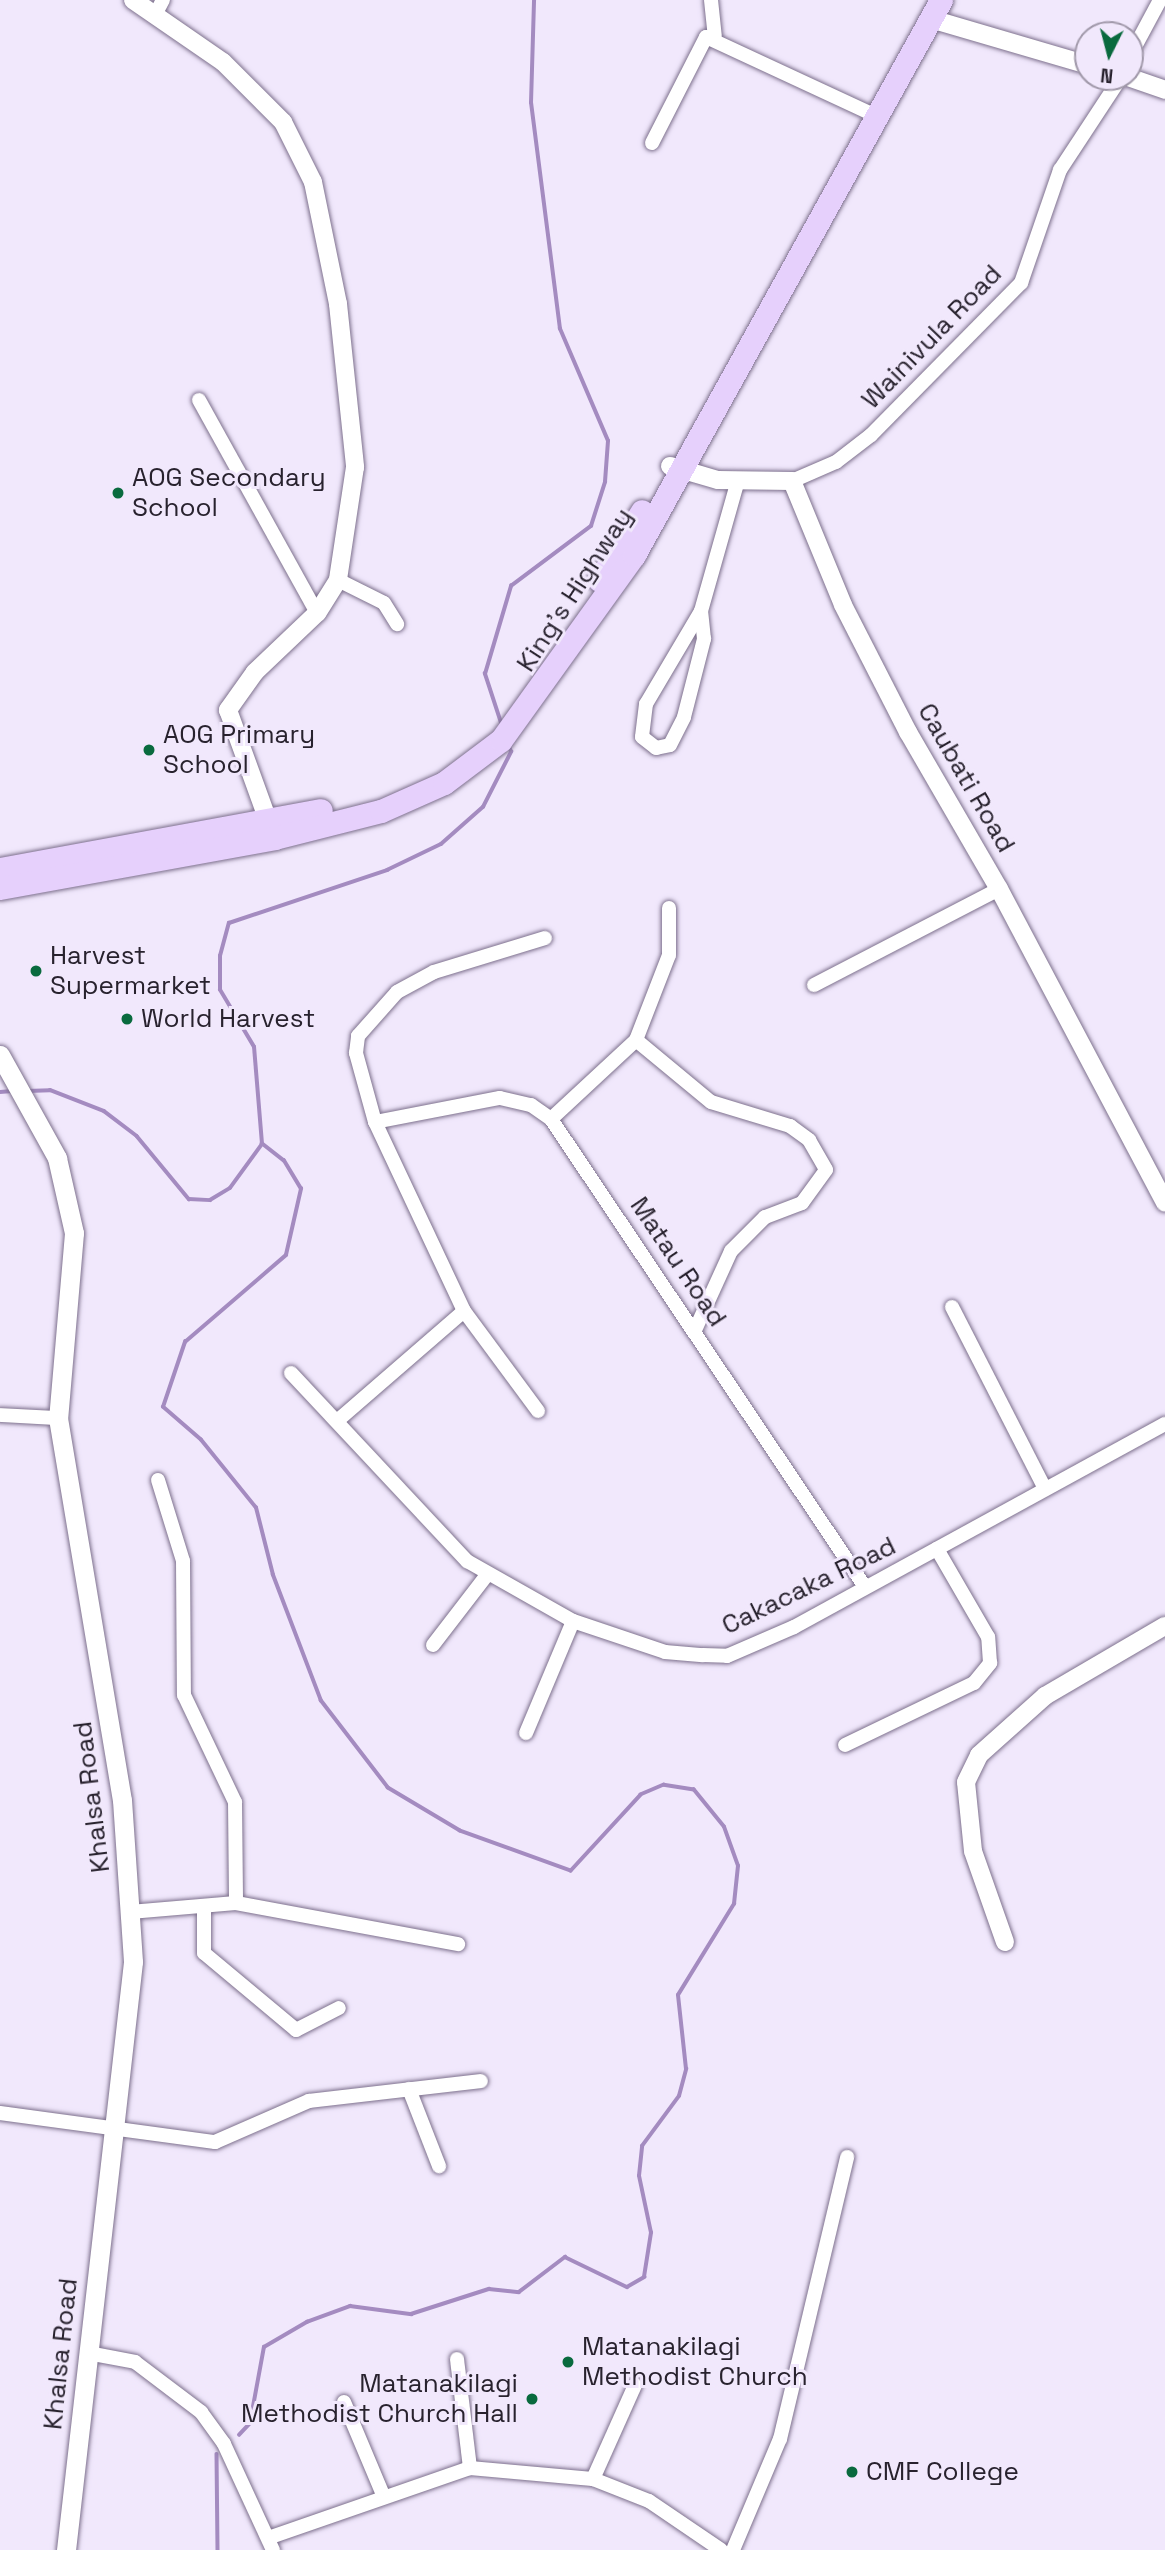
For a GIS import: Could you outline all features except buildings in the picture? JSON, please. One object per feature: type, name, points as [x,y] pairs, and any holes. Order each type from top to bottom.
[{"type":"highway","name":"King's Highway","points":[[0,888],[272,830],[406,786],[497,735],[515,717],[634,555],[676,469],[933,6]]},
{"type":"highway","name":"King's Highway","points":[[0,869],[272,830]]},
{"type":"main road","name":"Khalsa Road","points":[[0,1055],[17,1091],[57,1158],[74,1233],[58,1418],[122,1800],[130,1912],[129,2037],[112,2133],[66,2550]]},
{"type":"street","points":[[133,0],[159,7],[223,62],[283,122],[313,182],[343,339],[355,467],[338,580],[317,613],[255,672],[228,710],[272,830]]},
{"type":"street","points":[[711,0],[715,36]]},
{"type":"street","points":[[1144,30],[1160,0]]},
{"type":"street","points":[[933,6],[1074,60]]},
{"type":"street","points":[[652,143],[697,43],[715,36],[872,113]]},
{"type":"street","points":[[1144,83],[1165,90]]},
{"type":"street","name":"Wainivula Road","points":[[792,481],[836,462],[871,436],[1021,284],[1060,170],[1112,91]]},
{"type":"street","points":[[199,400],[317,613]]},
{"type":"street","points":[[676,469],[738,480],[792,481]]},
{"type":"street","points":[[701,611],[704,639],[684,717],[670,745],[656,748],[642,737],[646,704],[701,611],[738,480]]},
{"type":"street","name":"Caubati Road","points":[[792,481],[847,613],[999,889],[1165,1203]]},
{"type":"street","points":[[338,580],[384,603],[397,624]]},
{"type":"street","points":[[814,985],[999,889]]},
{"type":"street","points":[[551,1119],[636,1040],[668,954],[669,908]]},
{"type":"street","points":[[538,1411],[464,1311],[375,1122],[356,1053],[358,1036],[374,1013],[434,972],[545,938]]},
{"type":"street","points":[[636,1040],[711,1102],[790,1126],[809,1140],[826,1170],[802,1203],[765,1217],[731,1251],[695,1330]]},
{"type":"street","name":"Matau Road","points":[[375,1122],[500,1098],[531,1105],[551,1119],[865,1587]]},
{"type":"street","points":[[952,1307],[1045,1489]]},
{"type":"street","points":[[337,1421],[464,1311]]},
{"type":"street","name":"Cakacaka Road","points":[[291,1373],[487,1575],[573,1621],[664,1652],[727,1656],[937,1549],[1165,1424]]},
{"type":"street","points":[[0,1415],[58,1418]]},
{"type":"street","points":[[158,1480],[183,1561],[184,1695],[235,1802],[236,1903]]},
{"type":"street","points":[[845,1745],[974,1683],[990,1663],[988,1637],[937,1549]]},
{"type":"street","points":[[433,1645],[487,1575]]},
{"type":"street","points":[[526,1733],[573,1621]]},
{"type":"street","points":[[1005,1942],[971,1840],[966,1782],[979,1755],[1045,1696],[1165,1626]]},
{"type":"street","points":[[130,1912],[236,1903],[458,1944]]},
{"type":"street","points":[[204,1906],[204,1953],[296,2030],[339,2008]]},
{"type":"street","points":[[0,2113],[112,2133],[215,2141],[309,2101],[481,2081]]},
{"type":"street","points":[[409,2089],[439,2166]]},
{"type":"street","points":[[733,2550],[780,2439],[847,2157]]},
{"type":"street","points":[[88,2353],[135,2362],[201,2412],[224,2444],[270,2544],[383,2495],[470,2468],[593,2479],[649,2501],[721,2550]]},
{"type":"street","points":[[457,2359],[470,2468]]},
{"type":"street","points":[[593,2479],[635,2385]]},
{"type":"street","points":[[344,2402],[383,2495]]},
{"type":"waterway","points":[[501,723],[485,674],[511,586],[591,526],[605,482],[608,441],[560,329],[531,103],[534,0]]},
{"type":"waterway","points":[[239,2435],[250,2423],[264,2347],[307,2322],[350,2306],[411,2314],[489,2289],[519,2292],[565,2257],[627,2287],[644,2277],[651,2233],[639,2176],[642,2146],[679,2096],[686,2069],[678,1995],[734,1904],[738,1866],[724,1827],[694,1790],[664,1785],[641,1795],[571,1871],[460,1831],[388,1788],[321,1701],[273,1575],[256,1508],[201,1440],[163,1407],[185,1342],[286,1255],[301,1189],[284,1161],[262,1144],[254,1047],[220,990],[220,956],[229,923],[387,870],[441,844],[483,807],[511,752],[508,744]]},
{"type":"waterway","points":[[27,1091],[50,1090],[104,1111],[137,1136],[189,1199],[210,1200],[230,1188],[262,1144]]},
{"type":"waterway","points":[[0,1092],[12,1091]]},
{"type":"waterway","points":[[217,2454],[218,2550]]},
{"type":"place","name":"AOG Secondary School","points":[[118,493]]},
{"type":"place","name":"AOG Primary School","points":[[149,750]]},
{"type":"place","name":"Harvest Supermarket","points":[[36,971]]},
{"type":"place","name":"World Harvest","points":[[127,1019]]},
{"type":"place","name":"Matanakilagi Methodist Church","points":[[568,2362]]},
{"type":"place","name":"Matanakilagi Methodist Church Hall","points":[[532,2399]]},
{"type":"place","name":"CMF College","points":[[852,2472]]}]
